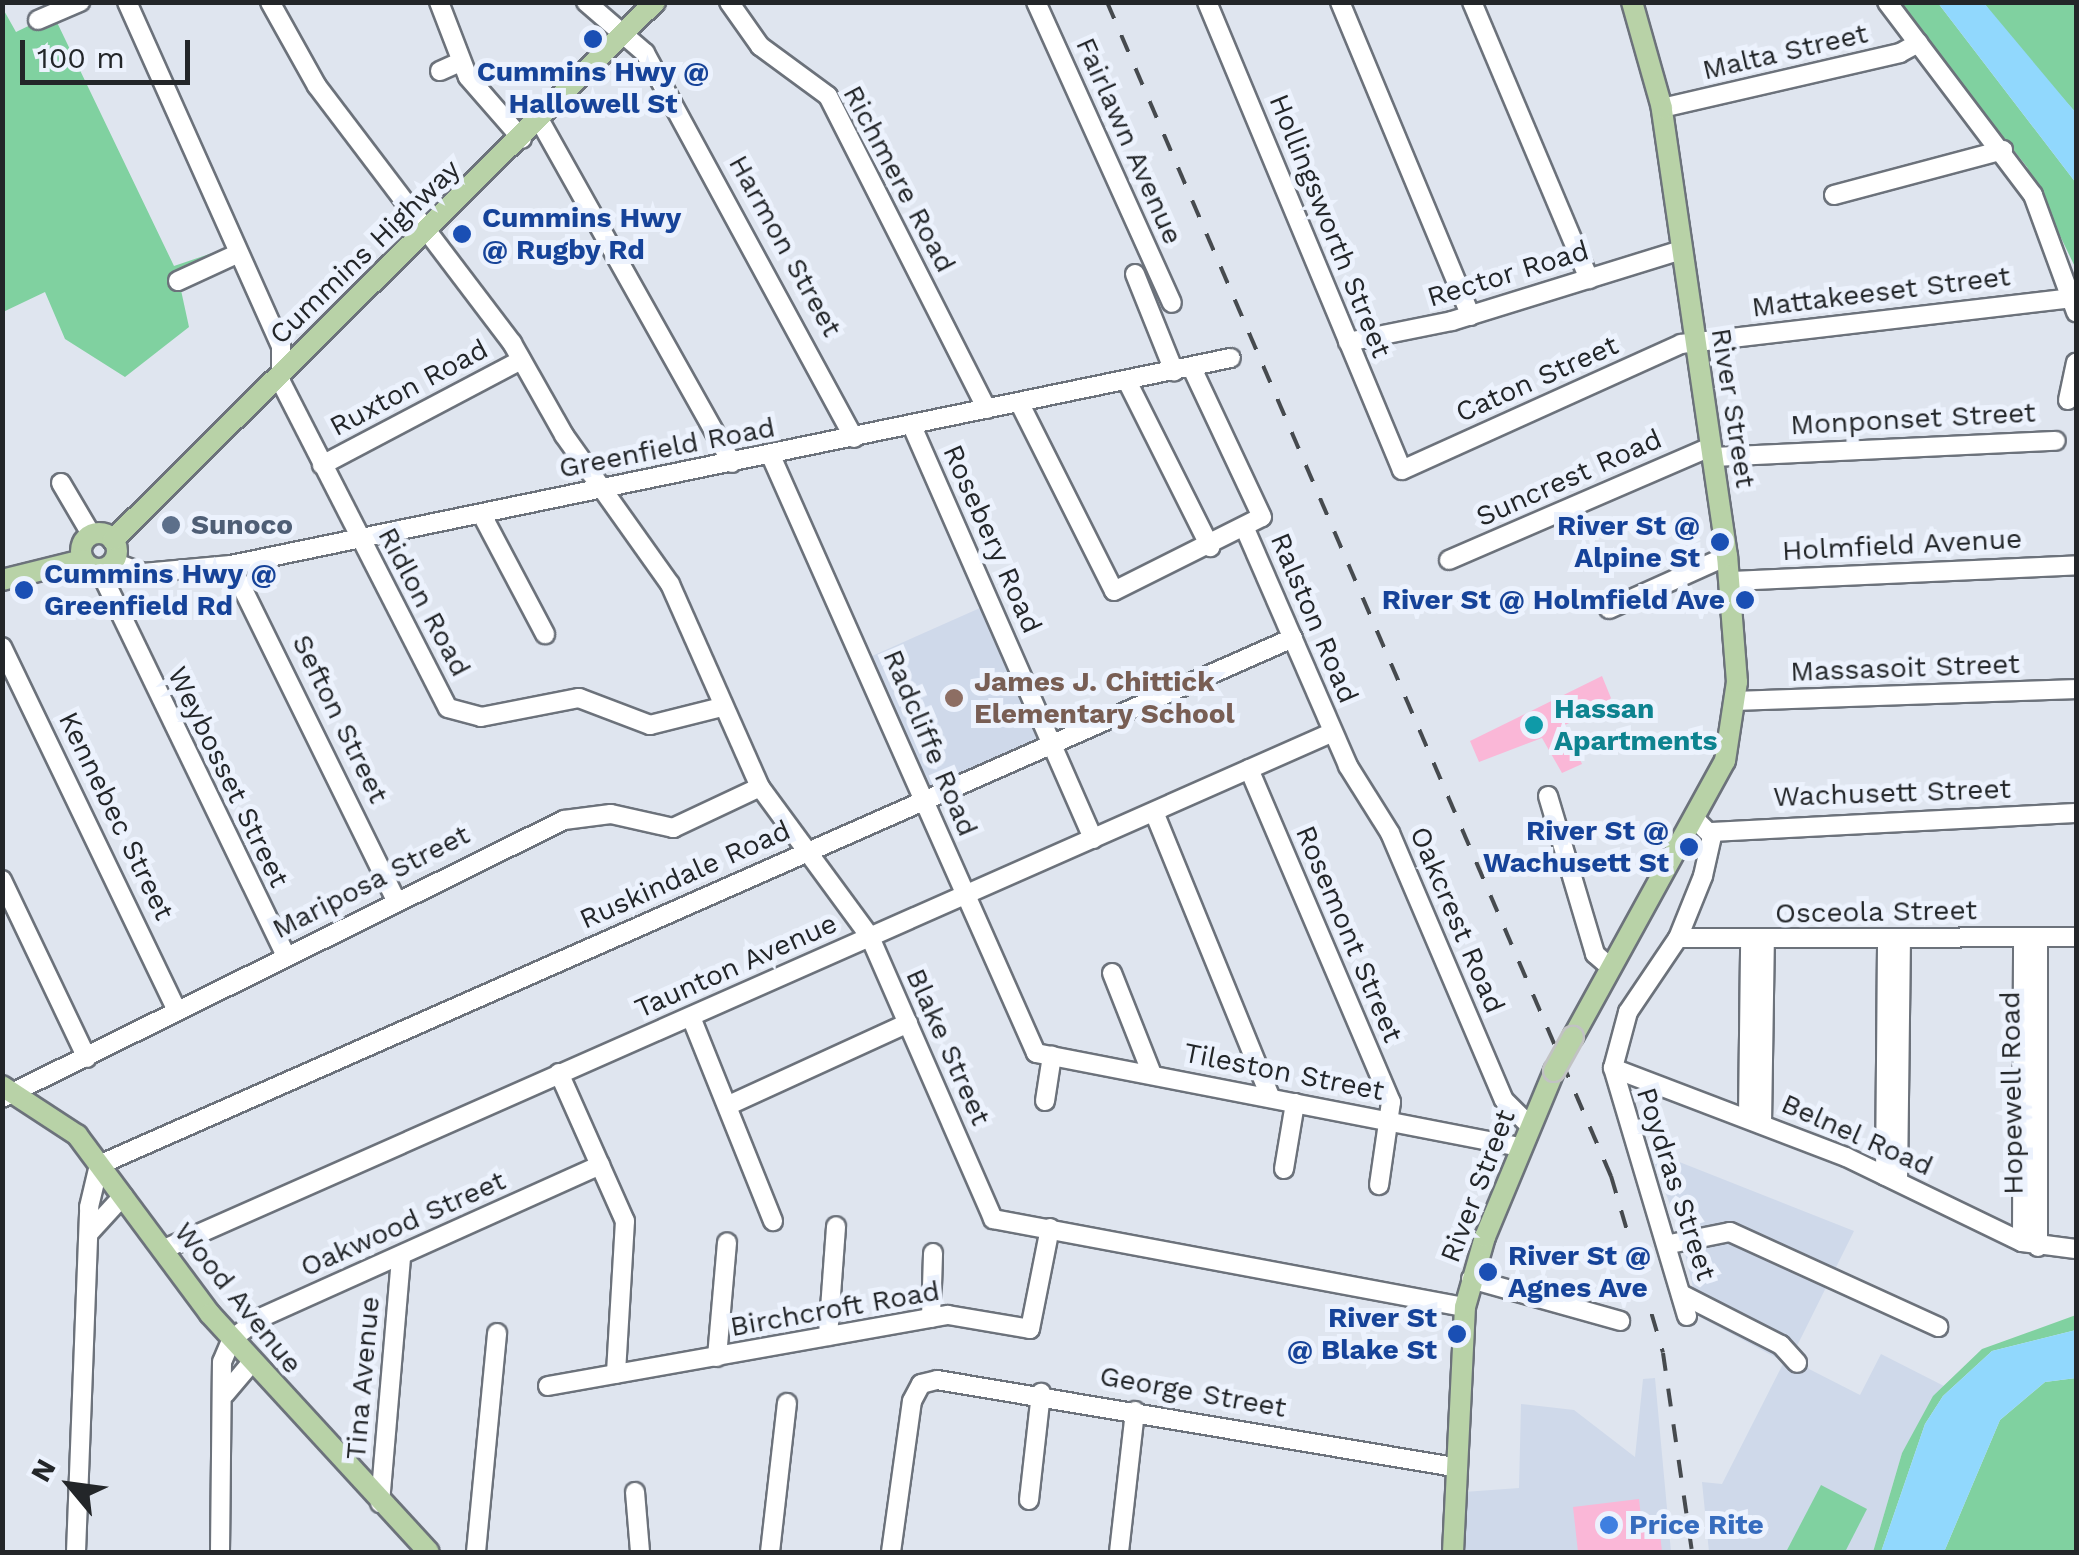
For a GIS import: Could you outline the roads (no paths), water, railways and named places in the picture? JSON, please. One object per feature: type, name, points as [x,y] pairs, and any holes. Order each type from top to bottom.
[{"type":"main road","name":"Cummins Highway","points":[[114,540],[281,371],[540,122],[655,2]]},
{"type":"main road","name":"River Street","points":[[1454,1552],[1454,1467],[1465,1307],[1471,1279],[1554,1072],[1726,761],[1736,701],[1727,556],[1662,108],[1632,2]]},
{"type":"main road","points":[[2,580],[98,563],[114,540],[92,534],[98,563]]},
{"type":"main road","name":"Wood Avenue","points":[[8,1091],[55,1115],[111,1180],[232,1339],[429,1552]]},
{"type":"street","points":[[38,20],[80,2]]},
{"type":"street","name":"Ridlon Road","points":[[127,2],[280,346],[281,371],[322,464],[448,708],[460,715],[579,698],[650,725],[722,706]]},
{"type":"street","name":"Blake Street","points":[[270,2],[317,86],[428,229],[521,360],[602,489],[670,584],[760,787],[870,937],[993,1219],[1465,1307]]},
{"type":"street","points":[[439,2],[460,62],[522,139]]},
{"type":"street","name":"Harmon Street","points":[[586,2],[641,48],[854,438]]},
{"type":"street","name":"Richmere Road","points":[[729,2],[760,46],[828,96],[987,409]]},
{"type":"street","name":"Fairlawn Avenue","points":[[1036,2],[1172,303]]},
{"type":"street","name":"Hollingsworth Street","points":[[1207,2],[1402,470]]},
{"type":"street","points":[[1340,2],[1471,316]]},
{"type":"street","points":[[1472,2],[1589,279]]},
{"type":"street","points":[[1887,2],[2003,150],[2048,222],[2075,305]]},
{"type":"street","name":"Malta Street","points":[[1662,108],[1900,54],[1918,43]]},
{"type":"street","points":[[440,71],[460,62]]},
{"type":"street","points":[[540,122],[732,463]]},
{"type":"street","points":[[1834,195],[2003,150]]},
{"type":"street","name":"Rector Road","points":[[1348,342],[1471,316],[1681,250]]},
{"type":"street","points":[[178,282],[237,254]]},
{"type":"street","name":"Fairlawn Avenue","points":[[1135,274],[1183,370]]},
{"type":"street","name":"Mattakeeset Street","points":[[1695,341],[2075,305]]},
{"type":"street","name":"Caton Street","points":[[1402,470],[1695,341]]},
{"type":"street","name":"Greenfield Road","points":[[98,563],[143,573],[231,565],[1232,358]]},
{"type":"street","name":"Ruxton Road","points":[[322,464],[521,360]]},
{"type":"street","points":[[2068,400],[2076,364]]},
{"type":"street","name":"Ralston Road","points":[[1183,370],[1262,511],[1246,531],[1333,732]]},
{"type":"street","points":[[1127,381],[1210,547]]},
{"type":"street","points":[[1020,404],[1114,591],[1246,531]]},
{"type":"street","name":"Rosebery Road","points":[[912,426],[1093,839]]},
{"type":"street","name":"Monponset Street","points":[[1711,452],[2056,440]]},
{"type":"street","name":"Suncrest Road","points":[[1449,560],[1711,452]]},
{"type":"street","name":"Radcliffe Road","points":[[771,456],[965,894],[1044,1055]]},
{"type":"street","points":[[61,483],[92,534]]},
{"type":"street","points":[[482,515],[545,634]]},
{"type":"street","points":[[1609,609],[1727,556]]},
{"type":"street","name":"Weybosset Street","points":[[98,563],[286,956]]},
{"type":"street","name":"Sefton Street","points":[[231,565],[395,899]]},
{"type":"street","name":"Holmfield Avenue","points":[[1730,581],[2076,565]]},
{"type":"street","name":"Ruskindale Road","points":[[111,1180],[807,851],[1293,638]]},
{"type":"street","name":"Kennebec Street","points":[[2,647],[177,1012]]},
{"type":"street","name":"Massasoit Street","points":[[1736,701],[2076,689]]},
{"type":"street","name":"Taunton Avenue","points":[[162,1250],[1333,732]]},
{"type":"street","name":"Oakcrest Road","points":[[1333,732],[1390,832],[1504,1100],[1530,1126]]},
{"type":"street","name":"Rosemont Street","points":[[1250,770],[1389,1096],[1391,1121]]},
{"type":"street","name":"Mariposa Street","points":[[8,1091],[88,1058],[395,899],[564,820],[612,814],[673,828],[760,787]]},
{"type":"street","points":[[1548,796],[1596,954],[1610,968]]},
{"type":"street","points":[[1154,812],[1272,1098]]},
{"type":"street","name":"Wachusett Street","points":[[1711,832],[2076,813]]},
{"type":"street","points":[[1613,1068],[1632,1004],[1678,938],[1711,832],[1694,818]]},
{"type":"street","points":[[2,880],[88,1058]]},
{"type":"street","name":"Osceola Street","points":[[1678,938],[1758,942],[2076,937]]},
{"type":"street","name":"Hopewell Road","points":[[2030,1244],[2031,938]]},
{"type":"street","points":[[1892,1178],[1894,940]]},
{"type":"street","points":[[1755,1120],[1758,942]]},
{"type":"street","points":[[1112,973],[1152,1074]]},
{"type":"street","points":[[691,1017],[773,1221]]},
{"type":"street","points":[[729,1105],[908,1023]]},
{"type":"street","points":[[1044,1055],[1045,1101]]},
{"type":"street","name":"Tileston Street","points":[[1044,1055],[1521,1148]]},
{"type":"street","name":"Belnel Road","points":[[1613,1068],[1755,1120],[1892,1178],[2030,1244],[2076,1249]]},
{"type":"street","name":"Poydras Street","points":[[1613,1068],[1670,1244],[1685,1305]]},
{"type":"street","points":[[559,1073],[625,1221],[616,1374]]},
{"type":"street","points":[[1284,1168],[1295,1103]]},
{"type":"street","points":[[1379,1185],[1391,1121]]},
{"type":"street","name":"Oakwood Street","points":[[232,1339],[260,1318],[401,1258],[600,1165]]},
{"type":"street","points":[[76,1552],[91,1200],[111,1180]]},
{"type":"street","points":[[90,1232],[111,1180]]},
{"type":"street","name":"Birchcroft Road","points":[[548,1386],[931,1318],[1030,1329],[1050,1228]]},
{"type":"street","points":[[1670,1244],[1730,1232],[1938,1327]]},
{"type":"street","points":[[828,1336],[835,1235]]},
{"type":"street","points":[[718,1358],[727,1242]]},
{"type":"street","points":[[931,1318],[933,1253]]},
{"type":"street","name":"Tina Avenue","points":[[380,1503],[401,1258]]},
{"type":"street","points":[[1471,1279],[1620,1321]]},
{"type":"street","points":[[1685,1305],[1780,1345],[1797,1363],[1685,1305]]},
{"type":"street","points":[[476,1552],[497,1333]]},
{"type":"street","points":[[220,1552],[225,1394],[222,1362],[232,1339]]},
{"type":"street","points":[[225,1394],[252,1362]]},
{"type":"street","name":"George Street","points":[[891,1552],[906,1430],[922,1384],[975,1382],[1454,1467]]},
{"type":"street","points":[[1028,1500],[1042,1394]]},
{"type":"street","points":[[770,1552],[787,1402]]},
{"type":"street","points":[[1119,1552],[1135,1410]]},
{"type":"street","points":[[636,1492],[640,1552]]},
{"type":"water","points":[[1938,3],[1984,3],[2076,113],[2076,183]]},
{"type":"water","points":[[2076,1330],[2076,1378],[2045,1382],[2000,1420],[1944,1552],[1881,1552],[1925,1424],[1943,1396],[1992,1351]]},
{"type":"railway","points":[[1107,2],[1611,1176],[1663,1353],[1692,1552]]},
{"type":"place","name":"Cummins Hwy @ Hallowell St","points":[[593,39]]},
{"type":"place","name":"Cummins Hwy @ Rugby Rd","points":[[462,234]]},
{"type":"place","name":"Sunoco","points":[[171,525]]},
{"type":"place","name":"River St @ Alpine St","points":[[1720,542]]},
{"type":"place","name":"Cummins Hwy @ Greenfield Rd","points":[[24,590]]},
{"type":"place","name":"River St @ Holmfield Ave","points":[[1745,600]]},
{"type":"place","name":"James J. Chittick Elementary School","points":[[954,698]]},
{"type":"place","name":"Hassan Apartments","points":[[1534,725]]},
{"type":"place","name":"River St @ Wachusett St","points":[[1689,847]]},
{"type":"place","name":"River St @ Agnes Ave","points":[[1488,1272]]},
{"type":"place","name":"River St @ Blake St","points":[[1457,1334]]},
{"type":"place","name":"Price Rite","points":[[1609,1525]]}]
